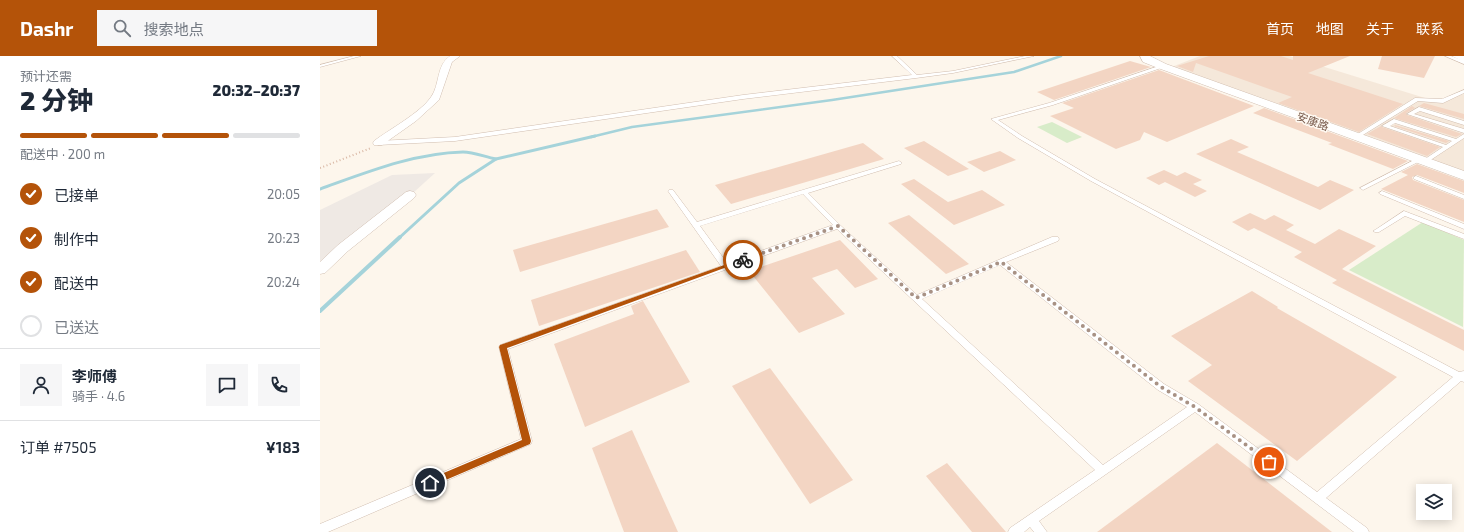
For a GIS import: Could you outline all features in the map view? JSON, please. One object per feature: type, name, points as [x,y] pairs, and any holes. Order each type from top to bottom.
[{"type":"street","points":[[378,143],[412,119],[436,98],[448,61],[456,56]]},
{"type":"street","name":"安康路","points":[[1145,56],[1147,60],[1162,66],[1464,176]]},
{"type":"street","points":[[1456,56],[1464,59]]},
{"type":"street","points":[[320,270],[343,248],[410,195]]},
{"type":"lane","points":[[320,66],[359,56]]},
{"type":"lane","points":[[894,56],[916,77]]},
{"type":"lane","points":[[378,143],[455,139],[743,97],[953,72],[1032,56]]},
{"type":"lane","points":[[1447,56],[1464,63]]},
{"type":"lane","points":[[1162,66],[1050,104],[994,119],[1020,137],[1093,180],[1463,377],[1318,498]]},
{"type":"lane","points":[[1356,137],[1417,99],[1443,101],[1464,91]]},
{"type":"lane","points":[[1464,123],[1419,109],[1410,114],[1464,131]]},
{"type":"lane","points":[[1448,147],[1385,126],[1394,121],[1456,141]]},
{"type":"lane","points":[[1363,188],[1421,161],[1448,147],[1464,136]]},
{"type":"lane","points":[[696,225],[900,163]]},
{"type":"lane","points":[[1416,178],[1464,197]]},
{"type":"lane","points":[[671,191],[726,267]]},
{"type":"lane","points":[[804,192],[838,226],[1103,471]]},
{"type":"lane","points":[[1382,193],[1464,227]]},
{"type":"lane","points":[[1377,231],[1404,213],[1464,237]]},
{"type":"lane","points":[[320,530],[527,441],[503,347],[838,226]]},
{"type":"lane","points":[[916,298],[1055,239]]},
{"type":"lane","points":[[1001,262],[1161,387],[1195,407],[1363,532]]},
{"type":"lane","points":[[1014,532],[1195,407]]},
{"type":"lane","points":[[1031,520],[1041,532]]},
{"type":"path","points":[[320,168],[367,151],[378,143]]},
{"type":"shaded area","points":[[1200,56],[1289,56],[1438,102],[1464,94],[1464,176],[1169,68]]},
{"type":"shaded area","points":[[435,173],[403,202],[320,267],[320,210],[392,175]]},
{"type":"green space","points":[[1052,122],[1082,137],[1067,143],[1037,127]]},
{"type":"green space","points":[[1423,222],[1464,240],[1463,327],[1349,270]]},
{"type":"building","points":[[1209,56],[1281,56],[1293,60],[1293,56],[1350,56],[1308,73],[1403,104],[1359,132],[1278,103],[1292,97],[1196,63],[1193,72],[1177,66]]},
{"type":"building","points":[[1382,56],[1435,56],[1424,78],[1378,69]]},
{"type":"building","points":[[1130,61],[1151,67],[1054,100],[1037,92]]},
{"type":"building","points":[[1159,70],[1254,106],[1167,142],[1144,132],[1140,140],[1116,149],[1050,116],[1074,108],[1062,103]]},
{"type":"building","points":[[1424,103],[1464,114],[1464,119],[1419,106]]},
{"type":"building","points":[[1412,106],[1415,108],[1406,113],[1407,115],[1462,134],[1456,137],[1394,118]]},
{"type":"building","points":[[1264,108],[1408,161],[1393,169],[1328,144],[1332,143],[1253,113]]},
{"type":"building","points":[[1395,125],[1449,141],[1446,143],[1394,126]]},
{"type":"building","points":[[1381,126],[1440,147],[1427,156],[1367,134]]},
{"type":"building","points":[[1231,139],[1249,147],[1237,152],[1318,187],[1330,180],[1354,190],[1320,210],[1196,154]]},
{"type":"building","points":[[924,141],[969,169],[948,176],[904,148]]},
{"type":"building","points":[[863,143],[884,159],[731,204],[715,185]]},
{"type":"building","points":[[1000,151],[1016,160],[984,172],[967,162]]},
{"type":"building","points":[[1417,164],[1464,181],[1464,193],[1417,175],[1412,177],[1413,180],[1464,200],[1464,222],[1381,189],[1408,175],[1401,172]]},
{"type":"building","points":[[1164,170],[1177,176],[1185,172],[1202,180],[1193,184],[1207,191],[1195,197],[1165,182],[1159,185],[1146,178]]},
{"type":"building","points":[[914,179],[948,202],[982,190],[1005,205],[954,225],[901,184]]},
{"type":"building","points":[[657,209],[669,227],[520,272],[513,250]]},
{"type":"building","points":[[1250,213],[1265,220],[1274,215],[1294,225],[1286,230],[1315,244],[1339,229],[1376,246],[1342,269],[1464,330],[1464,351],[1332,283],[1337,280],[1294,257],[1302,252],[1254,228],[1248,231],[1232,222]]},
{"type":"building","points":[[909,215],[969,264],[946,274],[888,223]]},
{"type":"building","points":[[840,240],[878,279],[855,288],[837,269],[812,278],[845,314],[799,333],[749,271]]},
{"type":"building","points":[[686,250],[700,272],[539,326],[531,300]]},
{"type":"building","points":[[1252,291],[1278,307],[1277,308],[1397,377],[1297,461],[1188,381],[1212,365],[1171,336]]},
{"type":"building","points":[[643,301],[690,382],[585,427],[554,344],[634,314],[631,306]]},
{"type":"building","points":[[770,368],[853,480],[810,504],[732,386]]},
{"type":"building","points":[[632,430],[678,532],[624,532],[592,448]]},
{"type":"building","points":[[1217,443],[1332,532],[1097,532]]},
{"type":"building","points":[[947,463],[1006,532],[972,532],[926,476]]},
{"type":"waterway","points":[[591,137],[632,127],[832,100],[1014,72],[1061,56]]},
{"type":"waterway","points":[[496,159],[595,136]]},
{"type":"waterway","points":[[320,189],[390,165],[426,156],[463,152],[496,159]]},
{"type":"waterway","points":[[399,238],[459,183],[496,159]]},
{"type":"waterway","points":[[320,311],[400,237]]},
{"type":"way so far","points":[[743,260],[838,226],[916,298],[1001,262],[1161,387],[1195,407],[1269,462]]},
{"type":"route","points":[[430,483],[527,441],[503,347],[743,260]]}]
